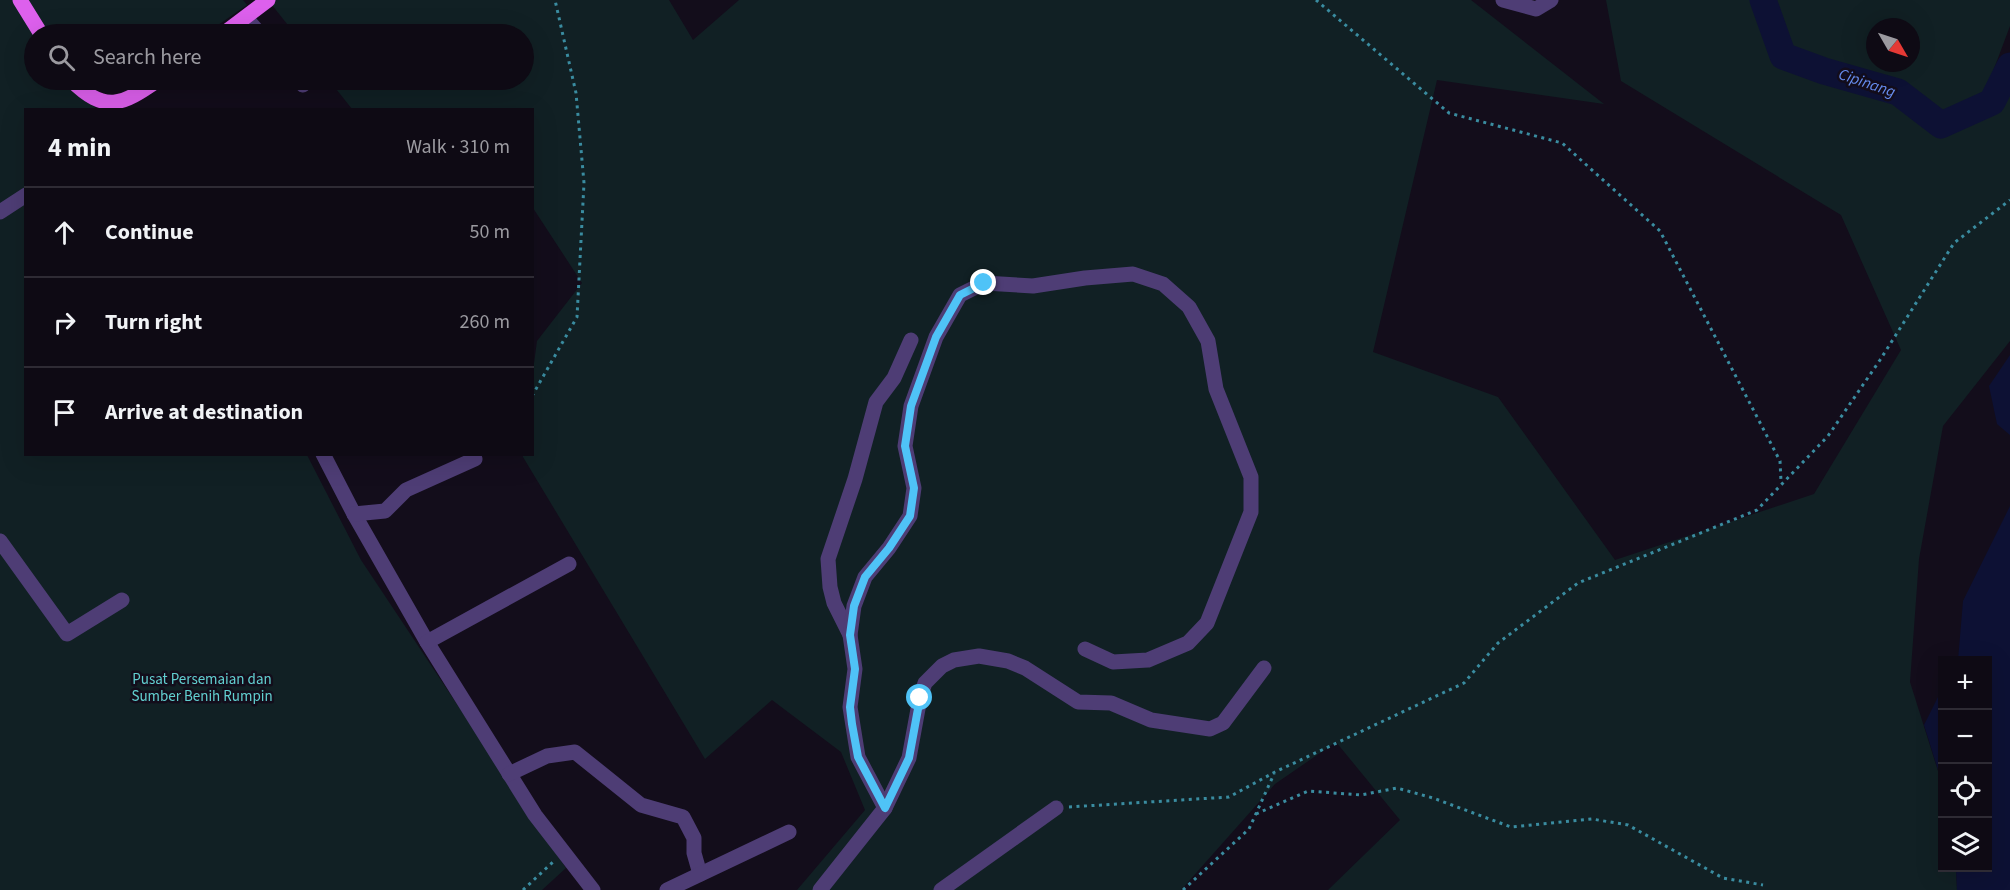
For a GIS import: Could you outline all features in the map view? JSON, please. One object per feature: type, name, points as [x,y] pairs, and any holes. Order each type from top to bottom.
[{"type":"main road","points":[[20,0],[35,24]]},
{"type":"main road","points":[[237,24],[268,0]]},
{"type":"main road","points":[[81,90],[95,104],[117,101],[143,90]]},
{"type":"street","points":[[1503,0],[1519,2],[1536,9],[1551,0]]},
{"type":"street","points":[[246,18],[251,24]]},
{"type":"street","points":[[0,212],[24,196]]},
{"type":"street","points":[[885,808],[858,757],[850,707],[855,669],[850,635],[854,606],[865,577],[889,548],[910,516],[914,488],[905,446],[911,406],[936,337],[960,295],[984,283],[1034,286],[1085,278],[1133,274],[1163,284],[1189,307],[1208,342],[1216,389],[1251,477],[1251,512],[1208,623],[1188,643],[1148,660],[1113,662],[1085,649]]},
{"type":"street","points":[[850,635],[834,603],[830,587],[828,559],[855,479],[876,402],[894,378],[911,340]]},
{"type":"street","points":[[324,456],[354,514],[427,642],[535,815],[593,890]]},
{"type":"street","points":[[354,514],[384,511],[406,490],[475,459]]},
{"type":"street","points":[[0,541],[66,634],[122,600]]},
{"type":"street","points":[[427,642],[569,564]]},
{"type":"street","points":[[820,890],[885,808],[909,758],[925,683],[942,666],[954,660],[979,656],[1008,661],[1025,668],[1078,702],[1111,703],[1151,720],[1210,729],[1223,723],[1264,668]]},
{"type":"street","points":[[509,774],[547,756],[575,752],[641,805],[683,817],[694,838],[694,853],[700,874]]},
{"type":"street","points":[[941,890],[1056,808]]},
{"type":"street","points":[[667,890],[789,832]]},
{"type":"path","points":[[534,392],[577,317],[584,183],[576,93],[555,0]]},
{"type":"path","points":[[1316,0],[1449,113],[1562,143],[1660,231],[1780,461],[1781,482]]},
{"type":"path","points":[[1056,808],[1229,797],[1275,772],[1464,683],[1498,644],[1578,583],[1757,510],[1781,482],[1828,436],[1880,360],[1954,243],[2010,200]]},
{"type":"path","points":[[1183,890],[1249,829],[1275,772]]},
{"type":"path","points":[[1256,814],[1308,792],[1361,795],[1397,788],[1433,798],[1511,827],[1592,819],[1628,825],[1723,878],[1762,885]]},
{"type":"path","points":[[523,890],[564,852]]},
{"type":"green space","name":"Pusat Persemaian dan Sumber Benih Rumpin","points":[[0,0],[243,0],[247,5],[219,24],[24,24],[24,90],[84,90],[95,108],[24,108],[24,456],[308,456],[361,560],[566,868],[542,890],[0,890]]},
{"type":"green space","points":[[268,0],[669,0],[693,40],[739,0],[1471,0],[1604,104],[1437,80],[1373,352],[1498,397],[1615,560],[1814,494],[1901,350],[1841,215],[1621,81],[1606,0],[2010,0],[2010,26],[1992,74],[2010,67],[2010,341],[1943,426],[1919,559],[1910,682],[1938,771],[1938,872],[1956,872],[1957,890],[1328,890],[1400,820],[1336,742],[1275,784],[1181,890],[797,890],[865,810],[841,752],[772,700],[705,759],[523,457],[534,456],[534,363],[537,341],[582,283],[534,210],[534,108],[351,108],[337,90],[534,90],[534,24],[287,24]]},
{"type":"shaded area","points":[[2010,355],[2010,435],[1997,424],[1989,386]]},
{"type":"shaded area","points":[[2010,506],[2010,890],[1957,890],[1956,872],[1992,872],[1992,656],[1958,656],[1963,601]]},
{"type":"shaded area","points":[[1938,697],[1938,770],[1924,725]]},
{"type":"waterway","name":"Cipinang","points":[[1763,0],[1783,56],[1824,71],[1898,92],[1941,125],[1992,102],[2010,66]]},
{"type":"route","points":[[920,698],[909,758],[885,808],[858,757],[852,724],[850,707],[855,669],[850,635],[854,606],[865,577],[889,548],[910,516],[914,488],[905,446],[911,406],[936,337],[960,295],[984,283]]}]
